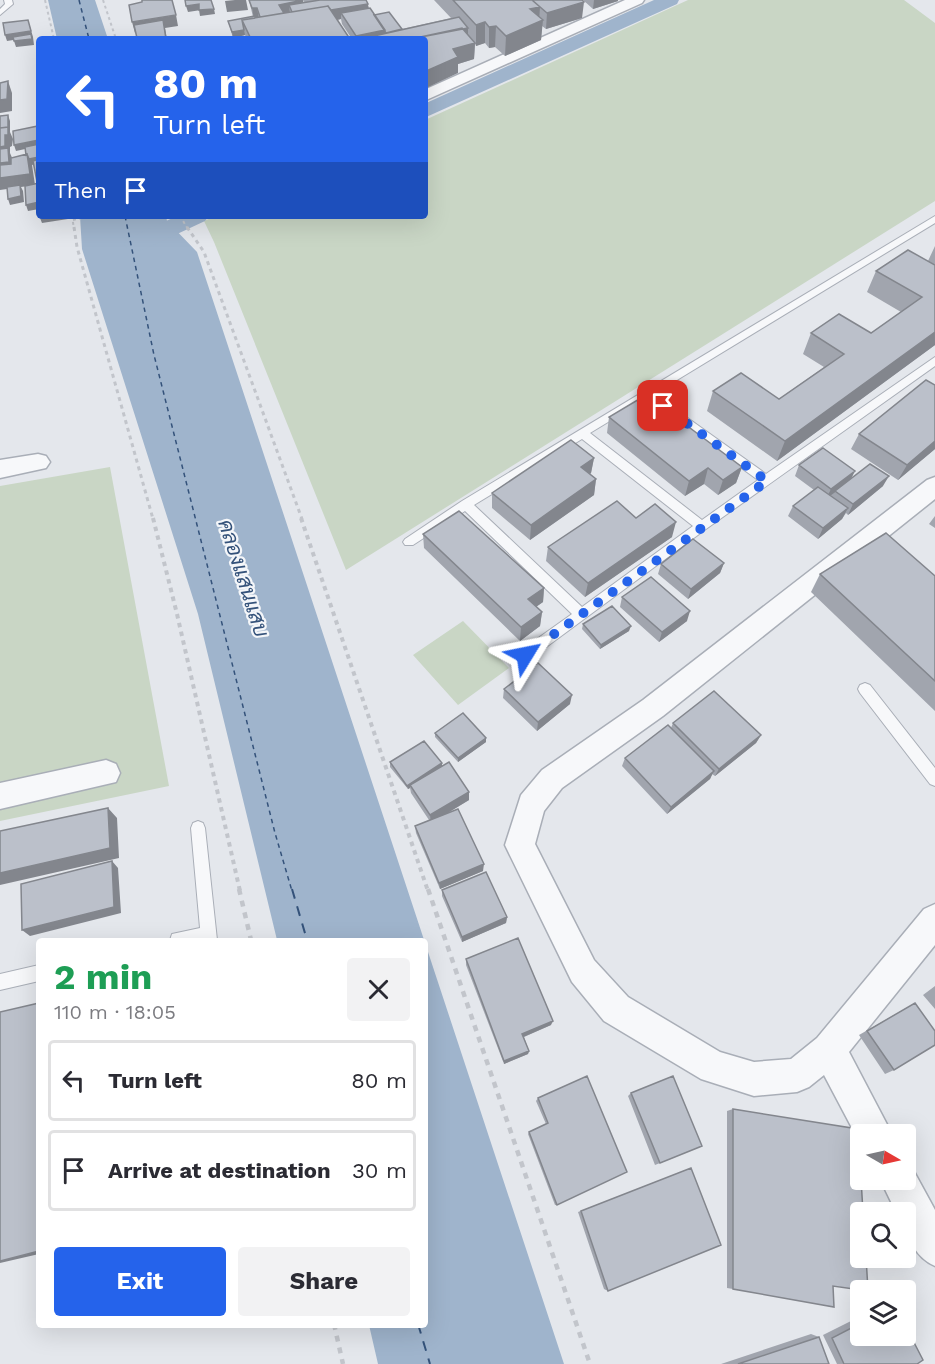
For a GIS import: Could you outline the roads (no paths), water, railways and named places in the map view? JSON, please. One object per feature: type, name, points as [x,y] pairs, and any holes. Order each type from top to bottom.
[{"type":"street","points":[[428,94],[637,0]]},
{"type":"street","points":[[0,469],[38,462]]},
{"type":"street","points":[[935,486],[653,708],[552,779],[531,806],[520,845],[583,971],[616,1009],[713,1067],[754,1079],[797,1075],[830,1050],[935,920]]},
{"type":"street","points":[[0,796],[106,773]]},
{"type":"street","points":[[830,1050],[869,1124]]},
{"type":"street","points":[[904,1190],[935,1247]]},
{"type":"lane","points":[[0,13],[9,4],[8,0]]},
{"type":"lane","points":[[409,542],[466,504],[646,394],[887,255],[935,219]]},
{"type":"lane","points":[[525,655],[935,361]]},
{"type":"lane","points":[[646,394],[767,481]]},
{"type":"lane","points":[[582,433],[702,526]]},
{"type":"lane","points":[[466,504],[582,615]]},
{"type":"lane","points":[[865,689],[935,779]]},
{"type":"lane","points":[[198,828],[208,937]]},
{"type":"lane","points":[[0,982],[36,974]]},
{"type":"water","points":[[48,0],[95,0],[107,36],[56,36]]},
{"type":"water","name":"คลองแสนแสบ","points":[[80,219],[167,219],[197,252],[423,938],[277,938],[198,614],[82,249]]},
{"type":"water","points":[[428,952],[564,1364],[378,1364],[370,1328],[428,1328]]},
{"type":"waterway","points":[[428,110],[670,0]]},
{"type":"waterway","points":[[136,244],[190,219]]}]
